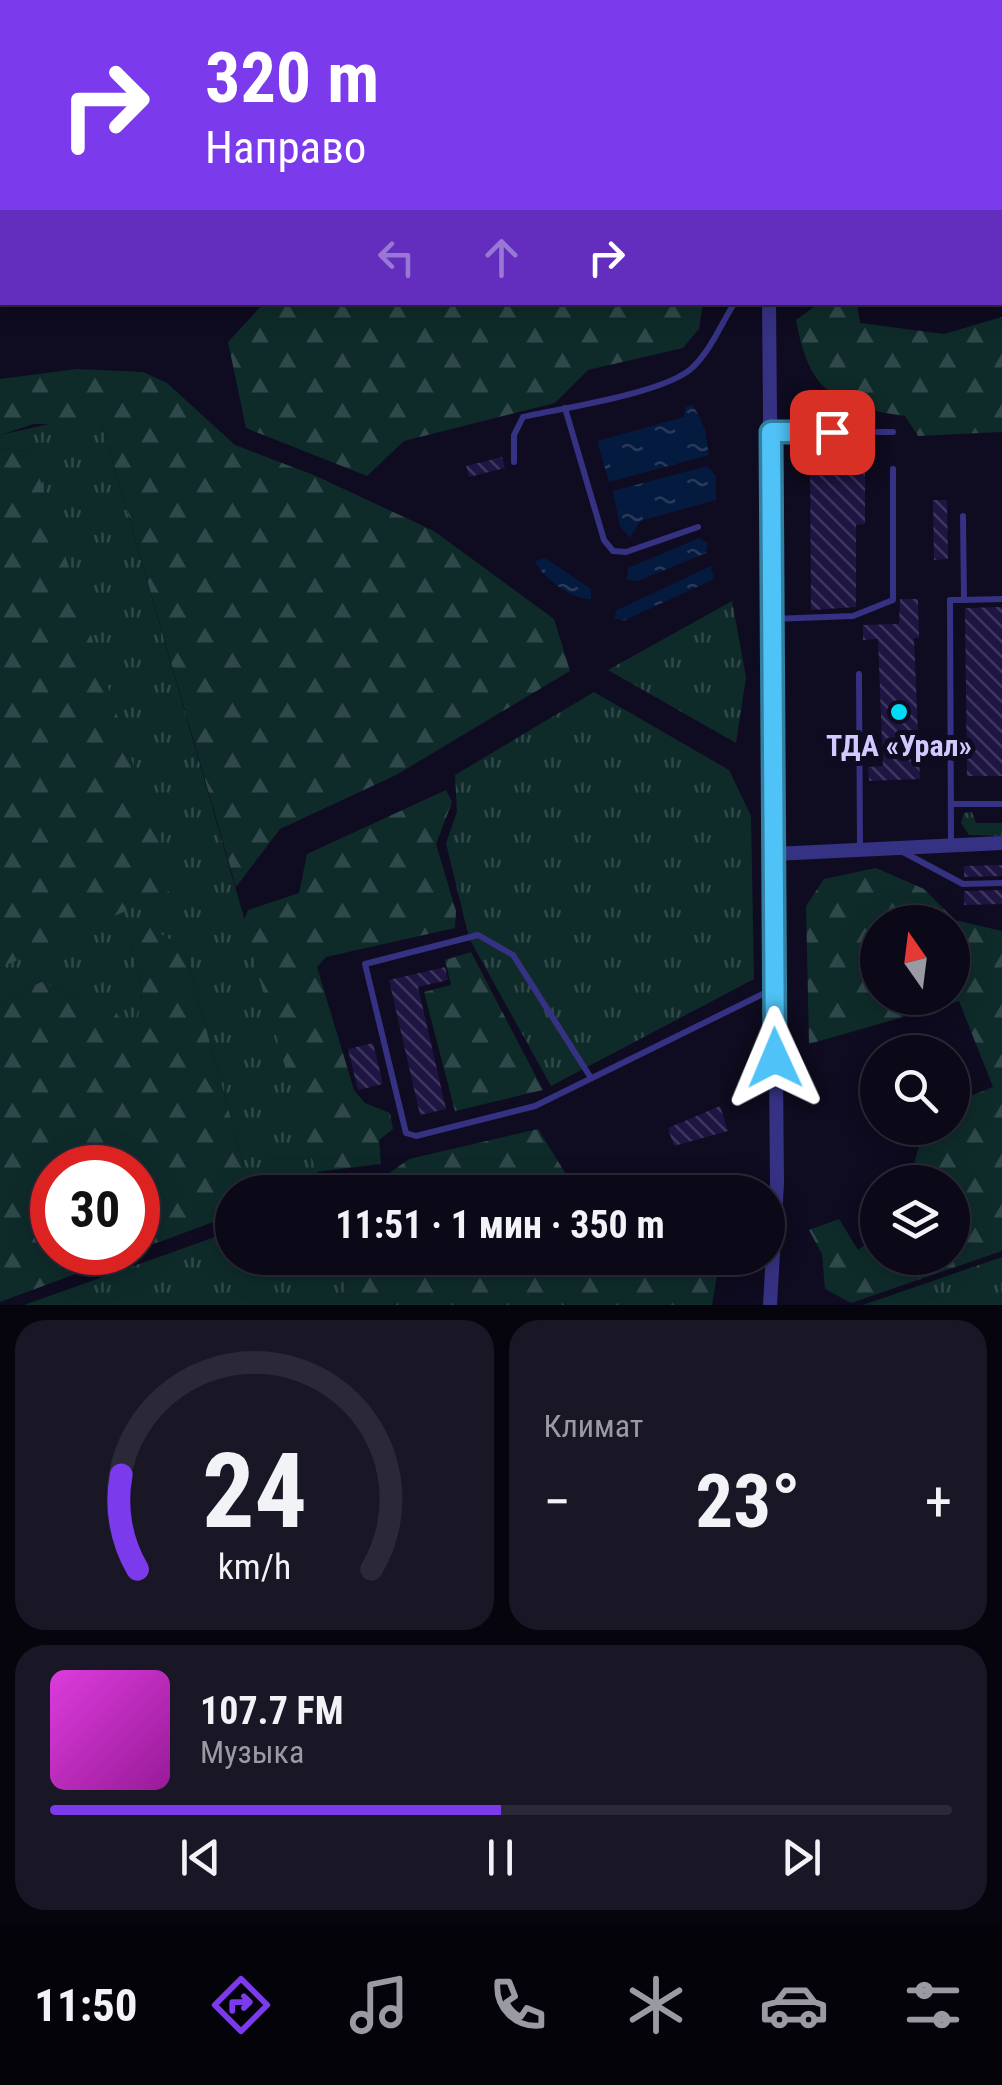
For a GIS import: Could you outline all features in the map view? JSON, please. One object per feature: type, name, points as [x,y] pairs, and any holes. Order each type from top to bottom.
[{"type":"street","points":[[769,305],[777,1182],[770,1305]]},
{"type":"street","points":[[774,854],[1002,844]]},
{"type":"lane","points":[[514,462],[514,436],[523,417],[667,383],[690,370],[733,305]]},
{"type":"lane","points":[[566,408],[604,540],[612,551],[626,552],[698,528]]},
{"type":"lane","points":[[771,432],[893,432]]},
{"type":"lane","points":[[771,619],[853,616],[893,600],[893,469]]},
{"type":"lane","points":[[963,516],[964,600]]},
{"type":"lane","points":[[951,845],[950,600],[1002,600]]},
{"type":"lane","points":[[860,674],[860,848]]},
{"type":"lane","points":[[951,804],[1002,804]]},
{"type":"lane","points":[[894,846],[964,884],[1002,883]]},
{"type":"lane","points":[[590,1078],[513,955],[478,935],[366,964],[406,1134],[416,1136],[534,1106],[774,988]]},
{"type":"green space","points":[[261,305],[703,305],[699,329],[683,348],[588,370],[555,403],[404,441],[367,476],[246,428],[228,342]]},
{"type":"green space","points":[[817,305],[857,305],[860,323],[944,334],[1002,317],[1002,432],[918,436],[905,416],[843,400],[817,379],[796,320]]},
{"type":"green space","points":[[77,369],[143,372],[167,383],[235,445],[316,476],[434,531],[554,619],[570,671],[396,775],[280,829],[236,887],[102,424],[34,424],[0,435],[0,379]]},
{"type":"green space","points":[[62,421],[102,424],[318,1175],[246,1175],[184,948],[168,939],[130,942],[143,988],[134,1045],[86,1001],[41,982],[0,1004],[0,968],[32,950],[31,452],[0,448],[0,435]]},
{"type":"green space","points":[[0,448],[31,452],[174,889],[0,968]]},
{"type":"green space","points":[[732,601],[746,677],[736,743],[608,670]]},
{"type":"green space","points":[[594,692],[729,770],[751,816],[754,979],[551,1086],[469,938],[446,843],[457,812],[455,775]]},
{"type":"green space","points":[[446,790],[452,802],[436,844],[456,911],[455,928],[326,957],[317,967],[354,1090],[365,1103],[390,1113],[393,1129],[379,1140],[381,1164],[316,1172],[243,923],[248,910],[299,893],[307,854]]},
{"type":"green space","points":[[972,812],[976,823],[1002,823],[1002,836],[969,835],[961,823],[964,813]]},
{"type":"green space","points":[[876,868],[924,889],[940,905],[860,905],[860,1015],[910,1015],[809,1044],[806,906],[824,879]]},
{"type":"green space","points":[[970,924],[1002,931],[1002,1251],[970,1262],[970,1165],[914,1165],[919,1145],[970,1145],[970,1096],[993,1087],[965,1015],[970,1015]]},
{"type":"green space","points":[[150,927],[184,948],[246,1175],[215,1175],[215,1221],[160,1242],[160,1145],[30,1145],[30,1275],[73,1275],[0,1302],[0,1004],[41,982],[86,1001],[107,996],[134,1043],[143,988],[130,942]]},
{"type":"green space","points":[[471,952],[543,1090],[455,1111],[424,992],[451,985],[445,960]]},
{"type":"green space","points":[[538,1129],[566,1175],[387,1175],[409,1159]]},
{"type":"green space","points":[[839,1219],[858,1250],[860,1275],[932,1275],[851,1303],[825,1289],[822,1254],[809,1230]]},
{"type":"green space","points":[[215,1237],[215,1275],[343,1275],[351,1305],[24,1305],[108,1275],[160,1275],[160,1257]]},
{"type":"green space","points":[[1002,1257],[1002,1305],[863,1305],[950,1275],[970,1275],[970,1268]]},
{"type":"green space","points":[[343,1275],[717,1275],[712,1305],[351,1305]]},
{"type":"water","points":[[693,405],[705,429],[709,455],[609,482],[597,441],[684,417],[686,407]]},
{"type":"water","points":[[707,466],[716,476],[716,500],[640,521],[630,538],[620,526],[613,491]]},
{"type":"water","points":[[699,538],[708,543],[706,553],[638,581],[627,580],[628,568]]},
{"type":"water","points":[[545,558],[591,589],[591,599],[567,592],[551,581],[535,561]]},
{"type":"water","points":[[711,566],[714,579],[623,621],[614,618],[617,610]]},
{"type":"building","points":[[841,454],[865,454],[865,524],[856,525],[856,607],[811,610],[810,460],[840,460]]},
{"type":"building","points":[[502,457],[505,468],[469,477],[466,466]]},
{"type":"building","points":[[933,500],[947,500],[948,559],[934,560]]},
{"type":"building","name":"ТДА «Урал»","points":[[900,599],[918,599],[919,638],[914,638],[920,779],[869,781],[868,767],[883,766],[878,639],[863,640],[863,625],[899,624]]},
{"type":"building","points":[[1002,607],[1002,776],[967,776],[965,608]]},
{"type":"building","points":[[1002,865],[1002,876],[964,877],[964,866]]},
{"type":"building","points":[[1002,890],[1002,904],[964,905],[964,891]]},
{"type":"building","points":[[445,967],[448,980],[418,987],[446,1109],[420,1115],[389,980]]},
{"type":"building","points":[[373,1043],[383,1084],[358,1090],[348,1049]]},
{"type":"building","points":[[720,1106],[728,1131],[674,1146],[668,1128]]},
{"type":"place","name":"ТДА «Урал»","points":[[899,712]]},
{"type":"route","points":[[775,1058],[771,432],[832,432]]}]
